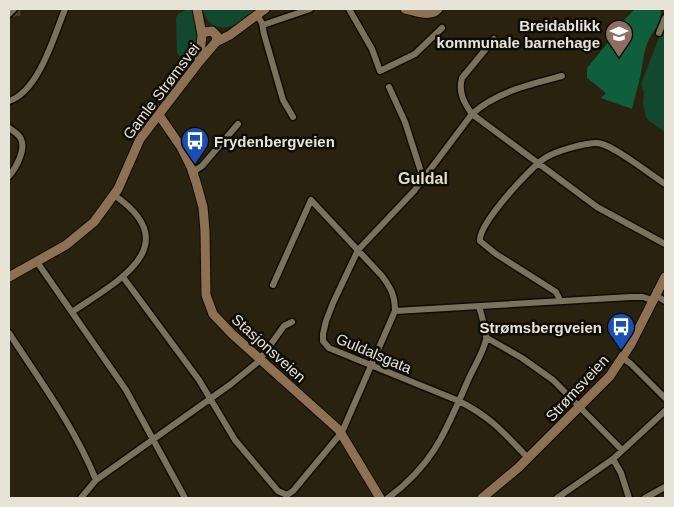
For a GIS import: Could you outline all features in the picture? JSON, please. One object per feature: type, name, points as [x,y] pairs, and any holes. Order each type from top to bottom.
[{"type":"main road","points":[[405,9],[432,14],[438,9]]},
{"type":"main road","points":[[198,10],[217,38],[214,44],[206,45],[202,38]]},
{"type":"main road","points":[[198,10],[202,38],[199,62]]},
{"type":"main road","name":"Gamle Strømsvei","points":[[9,277],[67,244],[81,234],[100,215],[114,196],[137,144],[199,62],[214,44],[261,12]]},
{"type":"main road","points":[[202,38],[207,31],[236,29]]},
{"type":"main road","name":"Stasjonsveien","points":[[159,115],[178,142],[193,172],[201,199],[205,222],[207,300],[213,314],[221,324],[342,432],[380,498]]},
{"type":"main road","name":"Strømsveien","points":[[482,498],[504,481],[606,381],[623,358],[665,277]]},
{"type":"street","points":[[9,14],[14,9]]},
{"type":"street","points":[[9,101],[24,92],[42,65],[65,9]]},
{"type":"street","points":[[263,25],[310,9]]},
{"type":"street","points":[[349,9],[368,41],[380,71],[415,54],[442,28]]},
{"type":"street","points":[[261,12],[264,34],[283,100],[293,117]]},
{"type":"street","points":[[658,33],[665,18]]},
{"type":"street","points":[[494,38],[462,78],[462,98],[472,114],[598,207],[665,244]]},
{"type":"street","name":"Guldalsgata","points":[[528,458],[491,420],[478,411],[459,401],[329,348],[323,341],[323,334],[333,302],[358,250],[404,202],[472,114],[482,105],[498,97],[532,84],[562,76]]},
{"type":"street","points":[[389,87],[405,122],[424,178]]},
{"type":"street","points":[[193,172],[202,166],[238,124]]},
{"type":"street","points":[[9,128],[18,134],[22,143],[18,163],[9,176]]},
{"type":"street","points":[[560,300],[556,292],[496,254],[480,240],[480,233],[514,187],[538,163],[556,153],[597,143],[609,147],[665,184]]},
{"type":"street","points":[[72,312],[123,277],[143,255],[145,238],[143,227],[135,213],[114,196]]},
{"type":"street","points":[[123,277],[199,380],[241,448],[278,491],[287,495],[294,490],[342,432],[395,311],[395,299],[391,287],[311,200],[273,286]]},
{"type":"street","points":[[37,262],[126,390],[185,498]]},
{"type":"street","points":[[395,311],[560,300],[640,297],[654,297],[665,301]]},
{"type":"street","points":[[388,498],[402,488],[427,461],[445,432],[487,338],[479,306]]},
{"type":"street","points":[[80,498],[96,480],[231,384],[260,359],[284,326],[292,322]]},
{"type":"street","points":[[9,333],[64,415],[88,460],[96,480]]},
{"type":"street","points":[[487,338],[522,358],[553,380],[622,450]]},
{"type":"street","points":[[623,358],[665,398]]},
{"type":"street","points":[[557,498],[613,459],[665,411]]},
{"type":"street","points":[[613,459],[621,473],[628,498]]},
{"type":"street","points":[[645,498],[665,487]]},
{"type":"green space","points":[[187,9],[193,10],[196,29],[197,48],[194,62],[177,53],[176,18],[178,14]]},
{"type":"green space","points":[[202,9],[258,9],[236,24],[220,27],[213,25],[207,19]]},
{"type":"green space","name":"Breidablikk kommunale barnehage","points":[[635,9],[660,9],[661,13],[659,22],[646,47],[632,109],[601,98],[606,93],[587,78],[587,68],[619,29],[623,21]]},
{"type":"green space","points":[[665,22],[665,132],[646,117],[643,104],[644,93],[641,84]]},
{"type":"tunnel","points":[[9,12],[24,9]]},
{"type":"place","name":"Breidablikk kommunale barnehage","points":[[619,58]]},
{"type":"place","name":"Frydenbergveien","points":[[195,165]]},
{"type":"place","name":"Strømsbergveien","points":[[621,351]]},
{"type":"district","name":"Guldal","points":[[423,178]]}]
